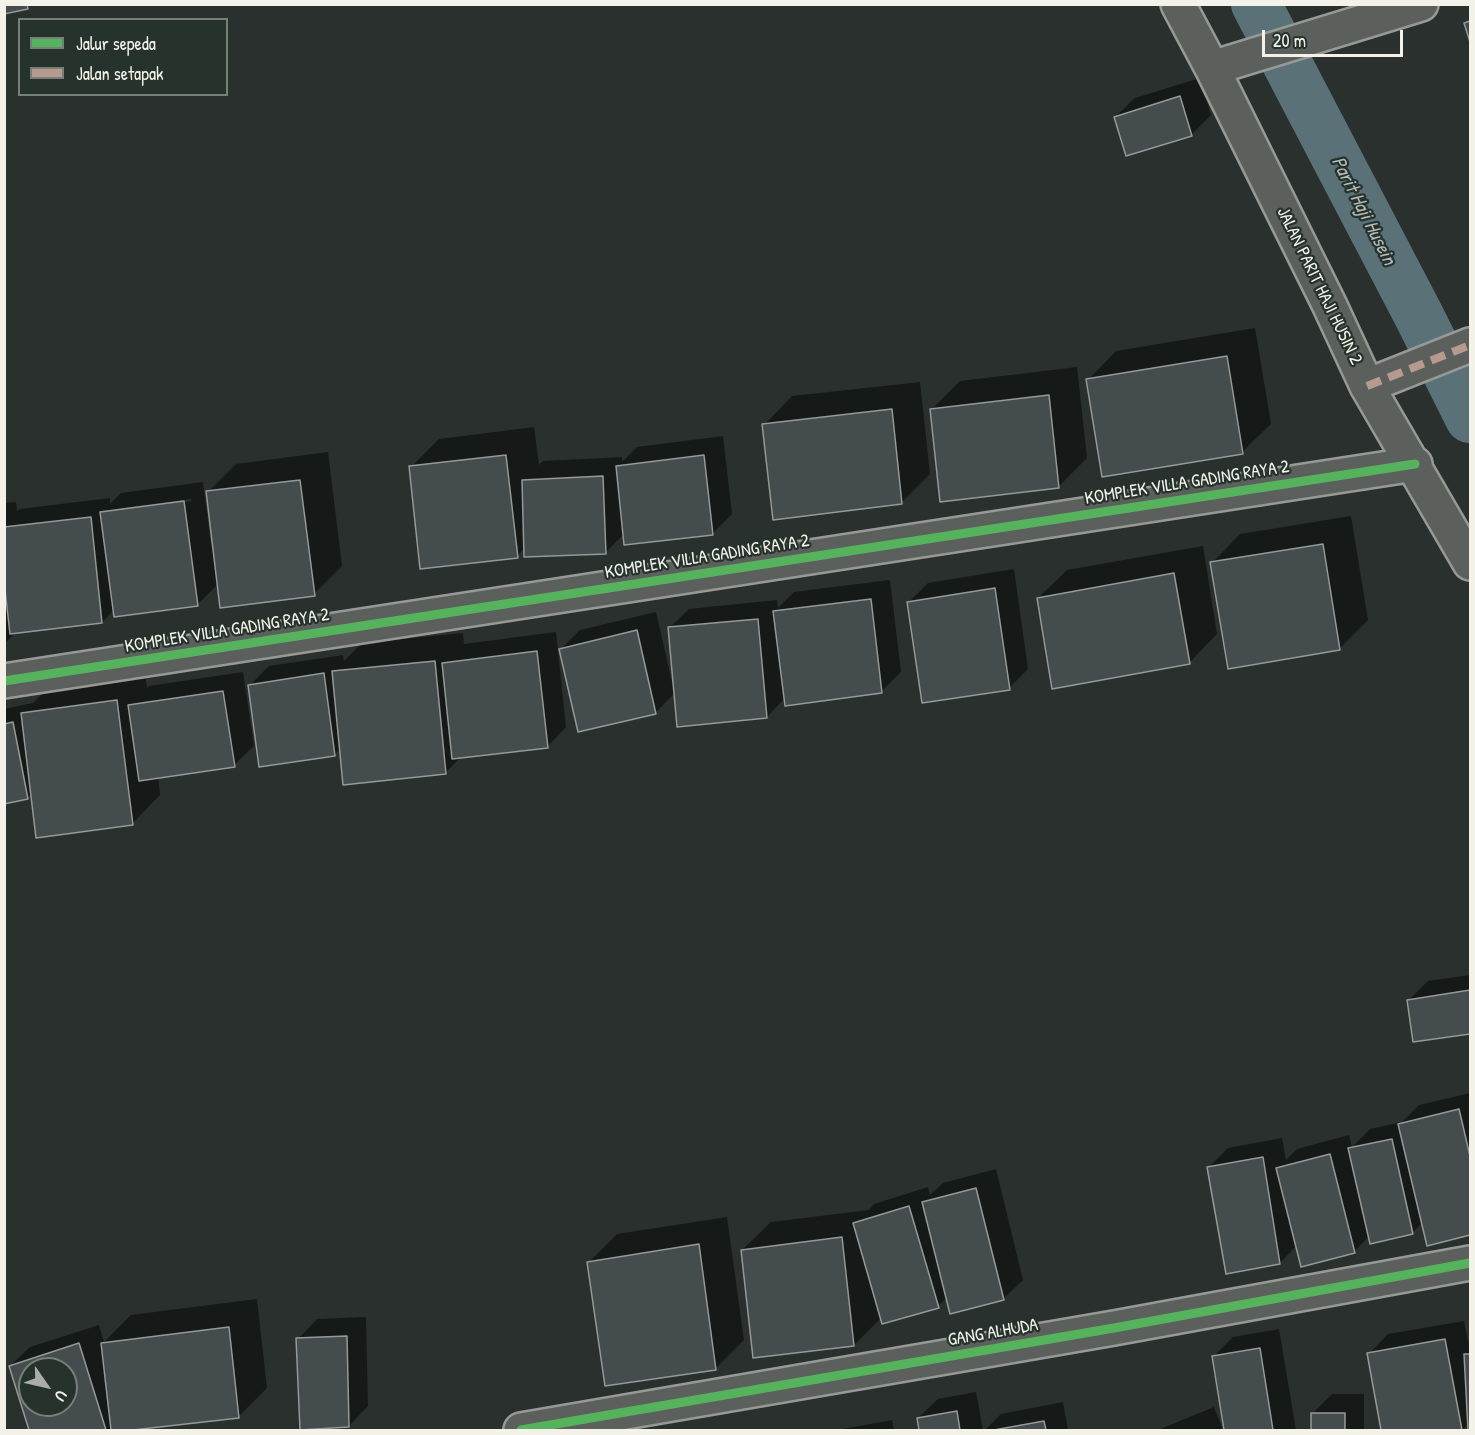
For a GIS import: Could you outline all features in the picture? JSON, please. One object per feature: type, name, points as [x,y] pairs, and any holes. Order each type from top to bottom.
[{"type":"street","name":"JALAN PARIT HAJI HUSIN 2","points":[[1178,4],[1223,66],[1330,306],[1377,383],[1414,464],[1470,563]]},
{"type":"street","points":[[1223,66],[1421,4]]},
{"type":"street","points":[[1377,383],[1470,345]]},
{"type":"street","name":"KOMPLEK VILLA GADING RAYA 2","points":[[4,681],[1414,464]]},
{"type":"street","name":"GANG ALHUDA","points":[[521,1431],[1102,1330],[1470,1263]]},
{"type":"building","points":[[4,4],[27,4],[28,9],[4,14]]},
{"type":"building","points":[[1470,21],[1470,42],[1464,23]]},
{"type":"building","points":[[1180,96],[1192,136],[1126,156],[1114,117]]},
{"type":"building","points":[[1227,356],[1243,454],[1102,477],[1086,379]]},
{"type":"building","points":[[1049,395],[1059,488],[940,502],[930,409]]},
{"type":"building","points":[[892,409],[902,504],[773,520],[762,424]]},
{"type":"building","points":[[506,455],[518,558],[420,569],[409,466]]},
{"type":"building","points":[[704,455],[713,535],[624,545],[616,466]]},
{"type":"building","points":[[603,476],[606,554],[524,557],[522,480]]},
{"type":"building","points":[[300,480],[315,596],[220,608],[206,491]]},
{"type":"building","points":[[184,501],[198,606],[114,617],[100,512]]},
{"type":"building","points":[[91,517],[102,623],[10,634],[4,581],[4,527]]},
{"type":"building","points":[[1323,544],[1340,650],[1228,669],[1210,562]]},
{"type":"building","points":[[1174,573],[1190,664],[1052,689],[1037,598]]},
{"type":"building","points":[[995,588],[1010,690],[922,703],[907,602]]},
{"type":"building","points":[[871,599],[882,693],[785,706],[773,611]]},
{"type":"building","points":[[758,619],[767,718],[677,727],[668,627]]},
{"type":"building","points":[[637,630],[656,714],[578,732],[559,649]]},
{"type":"building","points":[[537,651],[548,748],[452,759],[442,663]]},
{"type":"building","points":[[435,661],[446,774],[343,785],[332,671]]},
{"type":"building","points":[[324,673],[335,756],[259,767],[248,685]]},
{"type":"building","points":[[223,691],[235,767],[139,781],[128,705]]},
{"type":"building","points":[[117,700],[133,825],[36,838],[21,713]]},
{"type":"building","points":[[13,722],[28,799],[4,804],[4,724]]},
{"type":"building","points":[[1470,990],[1470,1034],[1413,1042],[1407,1000]]},
{"type":"building","points":[[1459,1109],[1470,1156],[1470,1235],[1427,1246],[1398,1124]]},
{"type":"building","points":[[1392,1139],[1413,1234],[1370,1244],[1348,1148]]},
{"type":"building","points":[[1330,1154],[1355,1253],[1301,1267],[1276,1168]]},
{"type":"building","points":[[1263,1157],[1280,1264],[1226,1274],[1207,1167]]},
{"type":"building","points":[[976,1188],[1004,1300],[950,1314],[922,1202]]},
{"type":"building","points":[[909,1206],[939,1308],[882,1324],[853,1223]]},
{"type":"building","points":[[842,1237],[854,1346],[753,1358],[741,1250]]},
{"type":"building","points":[[699,1244],[716,1370],[605,1386],[587,1262]]},
{"type":"building","points":[[229,1327],[239,1418],[133,1430],[111,1430],[101,1343]]},
{"type":"building","points":[[347,1336],[349,1427],[300,1430],[296,1338]]},
{"type":"building","points":[[1445,1339],[1462,1430],[1381,1430],[1367,1353]]},
{"type":"building","points":[[79,1343],[106,1430],[29,1430],[25,1417],[78,1417],[78,1357],[36,1357]]},
{"type":"building","points":[[1260,1348],[1273,1430],[1224,1430],[1212,1356]]},
{"type":"building","points":[[1464,1354],[1470,1354],[1470,1430],[1468,1430]]},
{"type":"building","points":[[18,1363],[18,1395],[9,1366]]},
{"type":"building","points":[[957,1411],[960,1430],[919,1430],[917,1418]]},
{"type":"building","points":[[1311,1413],[1345,1413],[1345,1430],[1311,1430]]},
{"type":"building","points":[[1044,1421],[1046,1430],[994,1430]]},
{"type":"waterway","name":"Parit Haji Husein","points":[[1256,4],[1470,418]]},
{"type":"marked path","points":[[1367,386],[1470,345]]},
{"type":"cycle path","points":[[4,681],[1415,464]]},
{"type":"cycle path","points":[[521,1430],[1114,1328],[1470,1263]]}]
